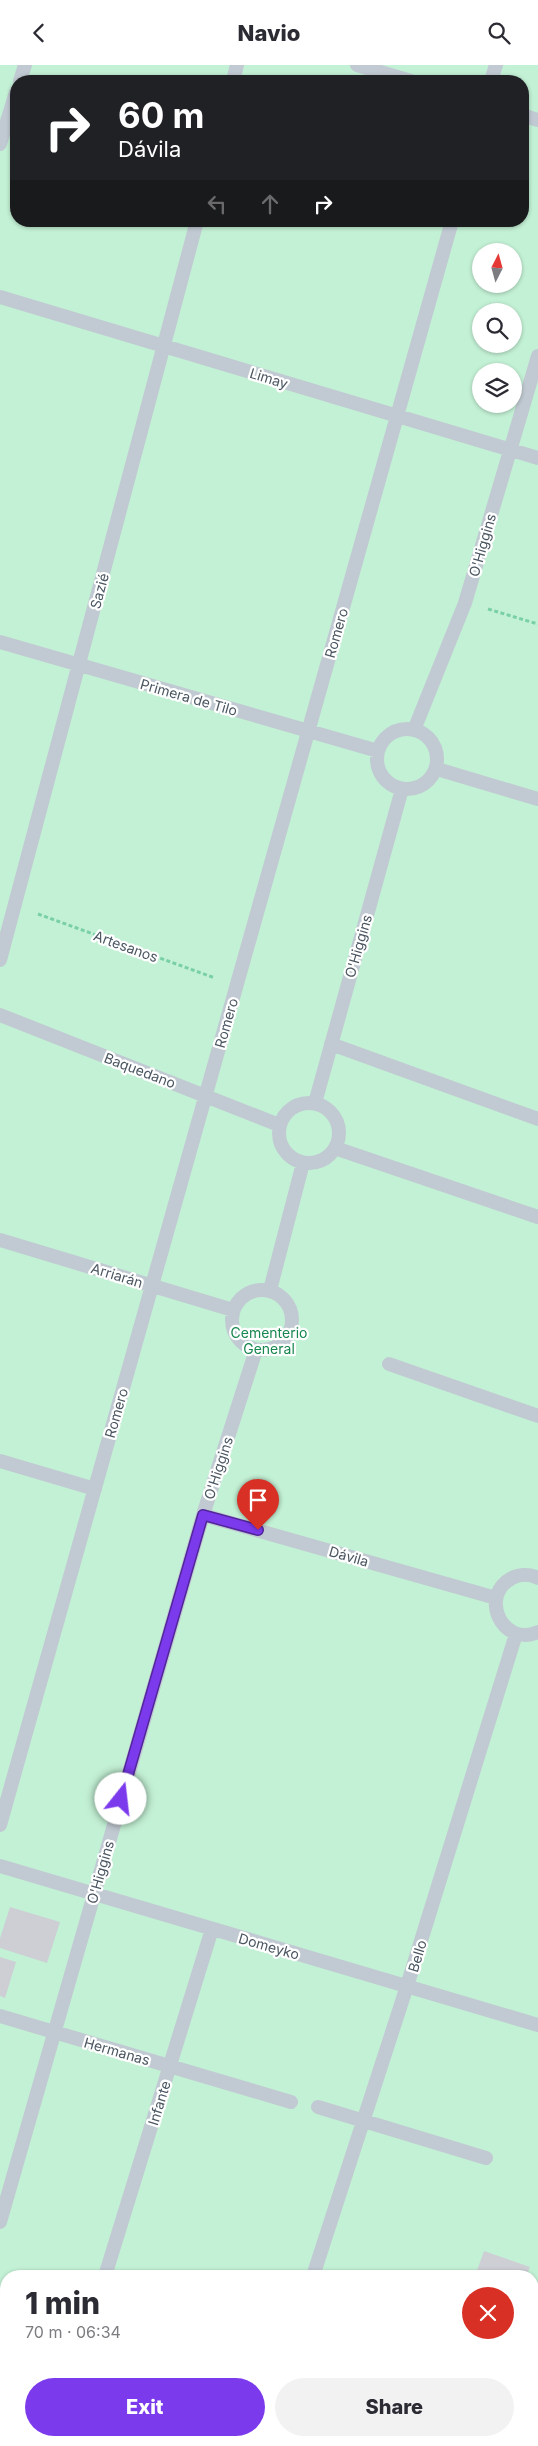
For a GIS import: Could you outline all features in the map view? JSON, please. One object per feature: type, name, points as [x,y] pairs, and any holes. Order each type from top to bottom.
[{"type":"lane","points":[[356,65],[390,75]]},
{"type":"lane","points":[[0,144],[10,112]]},
{"type":"lane","name":"Sazié","points":[[0,960],[16,906],[195,227]]},
{"type":"lane","name":"Romero","points":[[0,1825],[204,1095],[237,985],[450,227]]},
{"type":"lane","name":"Limay","points":[[0,297],[538,458]]},
{"type":"lane","name":"O'Higgins","points":[[414,729],[465,603],[538,356]]},
{"type":"lane","name":"Primera de Tilo","points":[[0,642],[378,751]]},
{"type":"lane","points":[[414,729],[431,740],[438,759],[437,769],[432,777],[419,788],[402,789],[392,786],[384,779],[377,761],[378,751],[388,736],[396,731],[414,729]]},
{"type":"lane","points":[[437,769],[538,799]]},
{"type":"lane","name":"O'Higgins","points":[[315,1103],[402,789]]},
{"type":"lane","name":"Baquedano","points":[[0,1015],[279,1125]]},
{"type":"lane","points":[[331,1044],[538,1119]]},
{"type":"lane","points":[[304,1103],[315,1103],[325,1108],[334,1116],[338,1126],[339,1137],[335,1148],[327,1157],[315,1163],[303,1163],[291,1158],[282,1149],[278,1137],[279,1125],[284,1114],[293,1107],[304,1103]]},
{"type":"lane","points":[[335,1148],[538,1217]]},
{"type":"lane","points":[[270,1290],[303,1163]]},
{"type":"lane","name":"Arriarán","points":[[0,1240],[233,1310]]},
{"type":"lane","points":[[258,1290],[270,1290],[280,1295],[288,1303],[292,1314],[292,1326],[288,1336],[280,1345],[268,1350],[256,1350],[244,1344],[235,1335],[232,1322],[233,1310],[239,1300],[248,1293],[258,1290]]},
{"type":"lane","name":"O'Higgins","points":[[0,2222],[203,1515],[256,1350]]},
{"type":"lane","points":[[389,1364],[538,1416]]},
{"type":"lane","points":[[0,1461],[95,1489]]},
{"type":"lane","name":"Dávila","points":[[203,1515],[496,1597]]},
{"type":"lane","points":[[537,1574],[525,1575],[506,1581],[496,1597],[495,1607],[501,1623],[516,1634],[538,1632]]},
{"type":"lane","name":"Bello","points":[[315,2270],[408,1986],[516,1634]]},
{"type":"lane","name":"Domeyko","points":[[0,1866],[538,2025]]},
{"type":"lane","name":"Infante","points":[[107,2270],[212,1929]]},
{"type":"lane","name":"Hermanas","points":[[0,2016],[291,2102]]},
{"type":"lane","points":[[318,2107],[486,2158]]},
{"type":"path","points":[[465,603],[538,624]]},
{"type":"path","name":"Artesanos","points":[[16,906],[237,985]]},
{"type":"green space","name":"Cementerio General","points":[[0,65],[538,65],[538,2270],[0,2270]]},
{"type":"building","points":[[10,1907],[60,1922],[47,1963],[0,1948],[0,1938]]},
{"type":"building","points":[[0,1957],[16,1962],[5,1998],[0,1996]]},
{"type":"building","points":[[484,2251],[530,2267],[529,2270],[477,2270]]},
{"type":"route","points":[[121,1799],[203,1515],[258,1530]]}]
